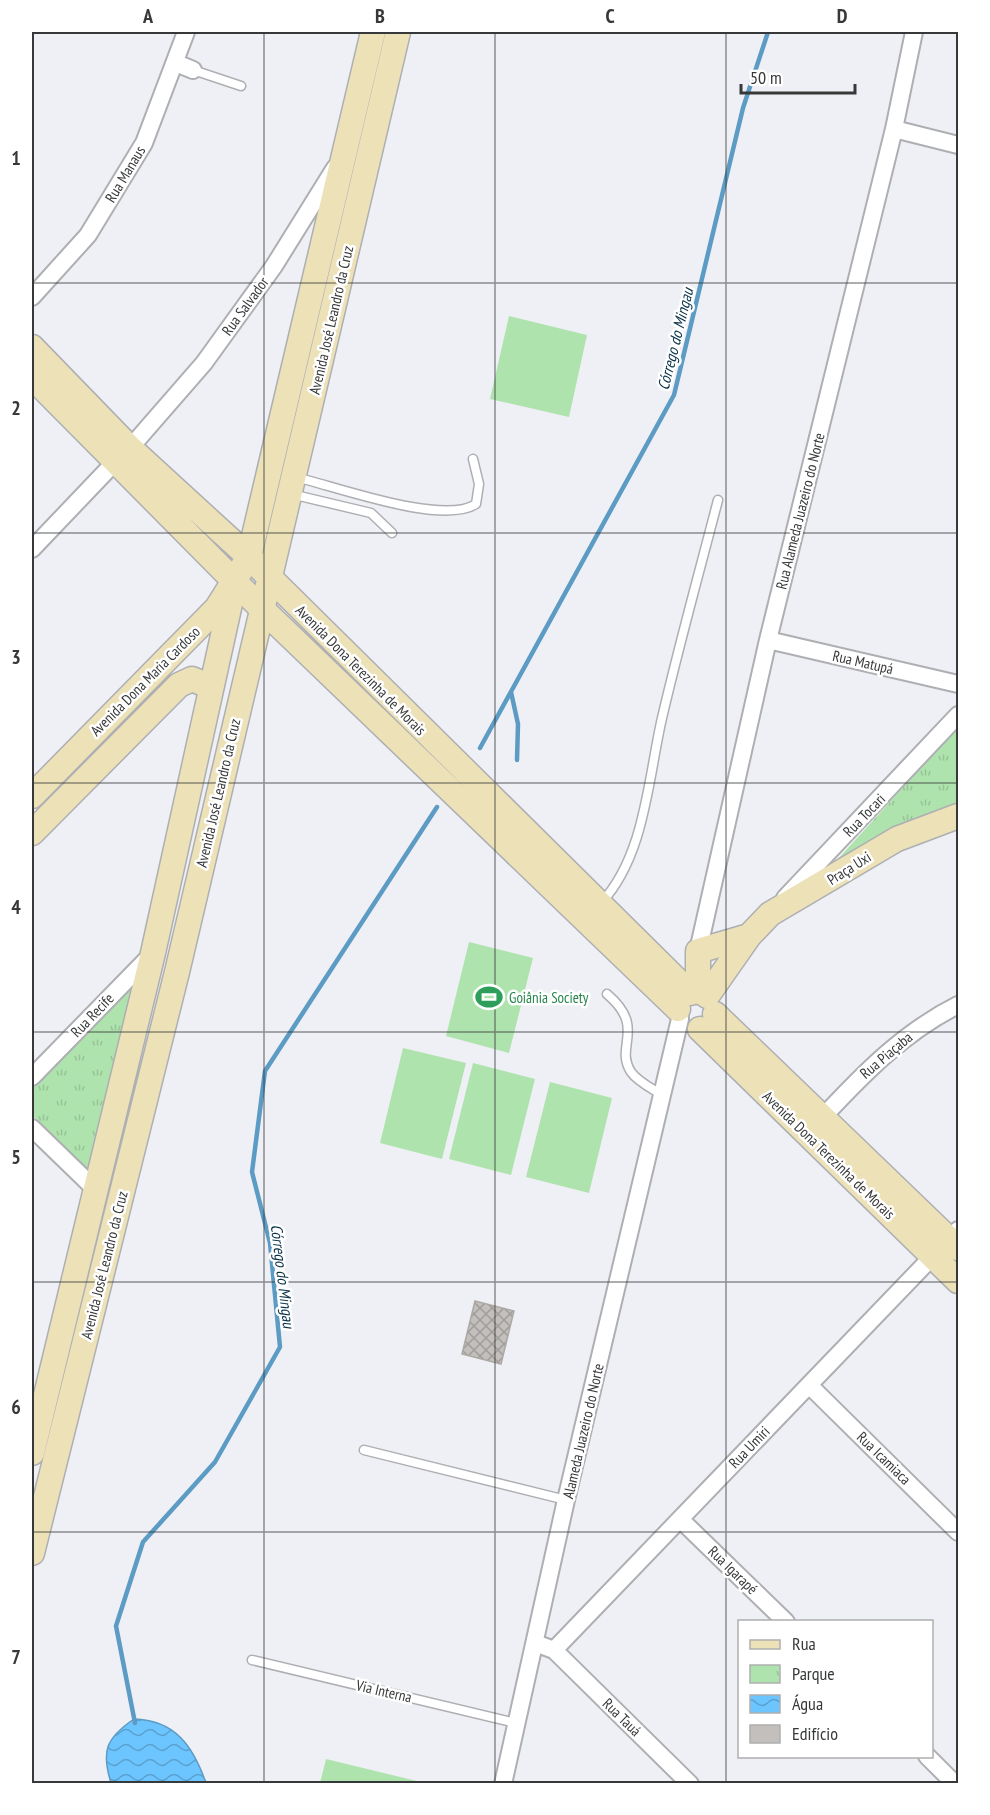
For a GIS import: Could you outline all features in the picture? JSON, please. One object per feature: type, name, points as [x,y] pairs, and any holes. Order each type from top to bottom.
[{"type":"main road","name":"Avenida José Leandro da Cruz","points":[[249,557],[373,32]]},
{"type":"main road","name":"Avenida José Leandro da Cruz","points":[[32,1553],[177,972],[398,32]]},
{"type":"main road","name":"Avenida Dona Terezinha de Morais","points":[[32,347],[123,455],[261,608],[696,1010],[823,1117],[956,1239]]},
{"type":"main road","name":"Avenida Dona Terezinha de Morais","points":[[32,377],[123,455],[249,557],[600,905],[696,1010],[958,1281]]},
{"type":"main road","name":"Avenida Dona Maria Cardoso","points":[[32,796],[217,608],[249,557]]},
{"type":"main road","name":"Avenida José Leandro da Cruz","points":[[32,1454],[153,952],[235,581]]},
{"type":"main road","name":"Avenida Dona Maria Cardoso","points":[[32,833],[179,685],[192,679],[211,687]]},
{"type":"main road","name":"Praça Uxi","points":[[696,1010],[749,936],[770,914],[897,839],[958,816]]},
{"type":"main road","name":"Praça Uxi","points":[[698,951],[749,936]]},
{"type":"main road","name":"Rua Alameda Juazeiro do Norte","points":[[696,1010],[698,951]]},
{"type":"street","name":"Rua Manaus","points":[[32,297],[88,235],[144,143],[186,32]]},
{"type":"street","name":"Rua Alameda Juazeiro do Norte","points":[[698,951],[768,640],[894,129],[914,32]]},
{"type":"street","points":[[176,63],[194,70]]},
{"type":"street","points":[[894,129],[958,145]]},
{"type":"street","name":"Rua Salvador","points":[[32,549],[123,455],[204,363],[274,266],[345,152]]},
{"type":"street","name":"Rua Matupá","points":[[768,640],[958,684]]},
{"type":"street","name":"Rua Tocari","points":[[770,914],[958,715]]},
{"type":"street","name":"Rua Recife","points":[[32,1077],[153,952]]},
{"type":"street","name":"Rua Piaçaba","points":[[823,1117],[872,1064],[931,1019],[958,1005]]},
{"type":"street","name":"Alameda Juazeiro do Norte","points":[[503,1784],[566,1500],[665,1087],[696,1010]]},
{"type":"street","points":[[32,1128],[96,1190]]},
{"type":"street","name":"Rua Umiri","points":[[554,1650],[933,1256],[956,1239]]},
{"type":"street","name":"Rua Icamiaca","points":[[809,1385],[958,1532]]},
{"type":"street","name":"Rua Igarapé","points":[[680,1519],[784,1620]]},
{"type":"street","points":[[535,1643],[554,1650]]},
{"type":"street","name":"Rua Tauá","points":[[554,1650],[690,1784]]},
{"type":"street","points":[[929,1758],[955,1784]]},
{"type":"lane","points":[[194,70],[241,86]]},
{"type":"lane","points":[[292,485],[423,508],[461,510],[476,504],[480,495],[473,459]]},
{"type":"lane","points":[[292,485],[371,513],[392,533]]},
{"type":"lane","points":[[600,905],[616,887],[639,831],[662,719],[718,500]]},
{"type":"lane","points":[[607,994],[620,1005],[628,1020],[628,1061],[631,1072],[665,1087]]},
{"type":"lane","points":[[364,1450],[566,1500]]},
{"type":"lane","name":"Via Interna","points":[[252,1660],[516,1723]]},
{"type":"green space","points":[[509,316],[587,335],[569,417],[490,399]]},
{"type":"green space","points":[[958,727],[958,805],[838,859]]},
{"type":"green space","name":"Goiânia Society","points":[[469,942],[533,958],[509,1053],[446,1036]]},
{"type":"green space","points":[[137,980],[92,1178],[32,1115],[32,1084]]},
{"type":"green space","points":[[403,1048],[466,1063],[442,1159],[380,1143]]},
{"type":"green space","points":[[473,1063],[535,1079],[511,1175],[449,1159]]},
{"type":"green space","points":[[550,1082],[612,1098],[589,1193],[526,1177]]},
{"type":"green space","points":[[326,1759],[425,1783],[320,1783]]},
{"type":"water","points":[[134,1719],[161,1724],[180,1738],[195,1758],[206,1783],[111,1783],[106,1762],[108,1746],[117,1733]]},
{"type":"building","points":[[475,1301],[514,1311],[501,1364],[462,1354]]},
{"type":"waterway","name":"Córrego do Mingau","points":[[480,748],[674,395],[743,108],[768,32]]},
{"type":"waterway","name":"Córrego do Mingau","points":[[511,692],[518,724],[517,760]]},
{"type":"waterway","name":"Córrego do Mingau","points":[[135,1723],[116,1626],[143,1542],[215,1462],[280,1347],[270,1243],[252,1172],[265,1071],[437,807]]},
{"type":"place","name":"Goiânia Society","points":[[489,997]]}]
